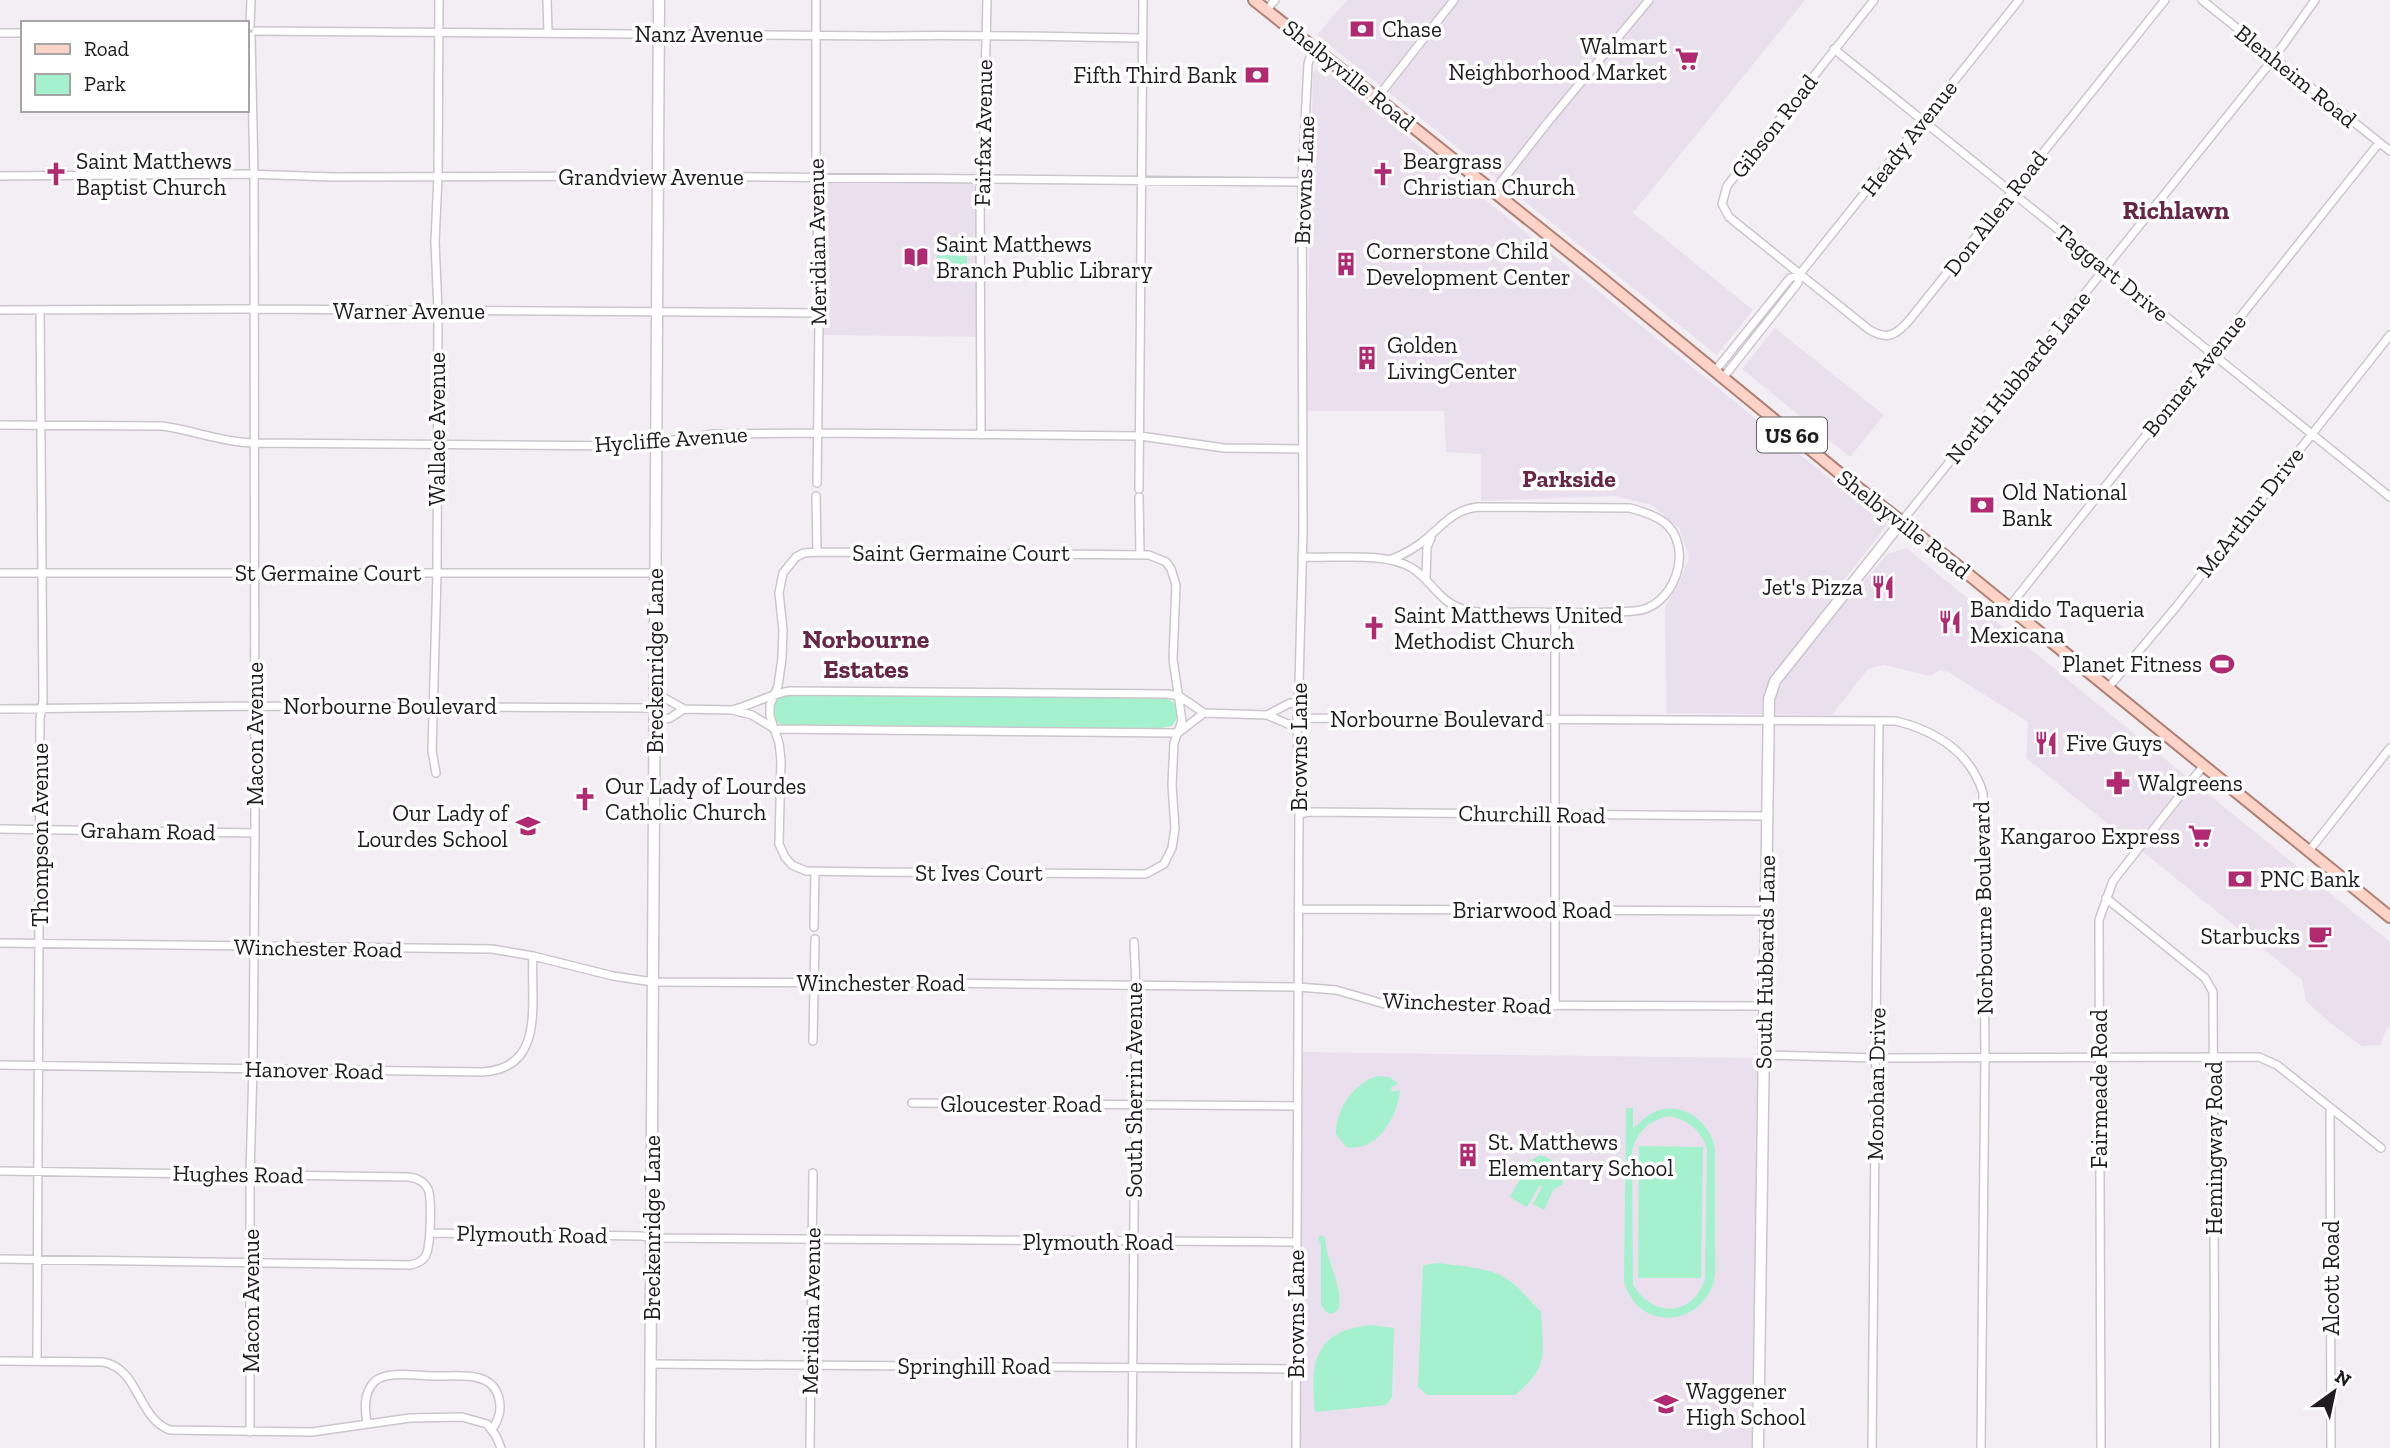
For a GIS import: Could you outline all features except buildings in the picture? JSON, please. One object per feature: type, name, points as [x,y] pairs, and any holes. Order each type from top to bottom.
[{"type":"main road","name":"Breckenridge Lane","points":[[650,1448],[659,0]]},
{"type":"main road","name":"Shelbyville Road","points":[[1254,0],[1494,191],[2390,917]]},
{"type":"main road","name":"South Hubbards Lane","points":[[1758,1448],[1765,1055],[1763,1006],[1767,720],[1770,691],[1775,681],[1902,521]]},
{"type":"street","name":"Macon Avenue","points":[[250,1432],[250,1174],[255,833],[254,175],[251,0]]},
{"type":"street","name":"Wallace Avenue","points":[[436,772],[432,751],[437,574],[438,310],[435,242],[439,0]]},
{"type":"street","points":[[547,0],[548,33]]},
{"type":"street","name":"Meridian Avenue","points":[[816,0],[819,433],[817,483]]},
{"type":"street","name":"Fairfax Avenue","points":[[981,435],[981,179],[987,0]]},
{"type":"street","points":[[1143,0],[1140,555],[1160,558],[1170,567],[1174,576],[1177,602],[1173,659],[1182,721],[1178,733]]},
{"type":"street","points":[[1267,10],[1275,0]]},
{"type":"street","points":[[1377,97],[1454,0]]},
{"type":"street","points":[[1494,191],[1649,0]]},
{"type":"street","name":"Gibson Road","points":[[1799,275],[1729,217],[1724,211],[1722,199],[1727,186],[1874,0]]},
{"type":"street","name":"Heady Avenue","points":[[1719,375],[1790,278],[1799,275],[2019,0]]},
{"type":"street","name":"Don Allen Road","points":[[1799,275],[1876,334],[1886,336],[1896,333],[1911,318],[2165,0]]},
{"type":"street","name":"Blenheim Road","points":[[2202,0],[2390,151]]},
{"type":"street","name":"North Hubbards Lane","points":[[1902,521],[2274,58],[2315,0]]},
{"type":"street","name":"Nanz Avenue","points":[[250,31],[1143,38]]},
{"type":"street","points":[[0,33],[21,33]]},
{"type":"street","name":"Browns Lane","points":[[1296,1448],[1299,814],[1297,722],[1302,557],[1301,182],[1308,64],[1317,49]]},
{"type":"street","name":"Taggart Drive","points":[[1834,49],[2390,497]]},
{"type":"street","name":"Bonner Avenue","points":[[2009,607],[2379,143]]},
{"type":"street","name":"Grandview Avenue","points":[[0,176],[658,176],[1301,182]]},
{"type":"street","name":"Warner Avenue","points":[[0,310],[818,313]]},
{"type":"street","name":"Thompson Avenue","points":[[37,1360],[42,709],[40,311]]},
{"type":"street","name":"McArthur Drive","points":[[2108,688],[2176,607],[2390,335]]},
{"type":"street","name":"Hycliffe Avenue","points":[[0,425],[162,426],[180,428],[217,440],[253,443],[633,446],[714,434],[819,433],[1140,436],[1224,448],[1301,449]]},
{"type":"street","points":[[816,496],[817,552]]},
{"type":"street","points":[[1302,557],[1392,559],[1426,578],[1444,599],[1462,609],[1478,612],[1555,613],[1639,611],[1653,607],[1665,597],[1675,577],[1678,549],[1668,527],[1650,515],[1630,508],[1478,507],[1454,513],[1416,547],[1392,559]]},
{"type":"street","points":[[1426,578],[1427,547],[1436,529]]},
{"type":"street","name":"Saint Germaine Court","points":[[774,694],[782,658],[783,630],[779,593],[781,579],[786,567],[800,554],[1140,555]]},
{"type":"street","name":"St Germaine Court","points":[[0,573],[656,573]]},
{"type":"street","points":[[1555,613],[1555,1006]]},
{"type":"street","points":[[655,696],[661,696],[684,709],[732,710],[752,715],[775,729],[1178,733],[1204,713],[1179,696],[1167,694],[790,691],[774,694],[732,710]]},
{"type":"street","points":[[774,694],[769,716],[775,729]]},
{"type":"street","name":"Norbourne Boulevard","points":[[1267,715],[1290,703],[1298,704]]},
{"type":"street","name":"Norbourne Boulevard","points":[[0,709],[255,706],[655,708]]},
{"type":"street","points":[[654,721],[670,718],[684,709]]},
{"type":"street","name":"Norbourne Boulevard","points":[[1204,713],[1267,715],[1288,724],[1555,719],[1896,721],[1932,732],[1961,755],[1983,793],[1985,1058],[1981,1448]]},
{"type":"street","name":"Monohan Drive","points":[[1872,1448],[1879,721]]},
{"type":"street","name":"St Ives Court","points":[[775,729],[781,760],[779,844],[792,865],[806,871],[1146,874],[1164,864],[1174,838],[1172,785],[1174,743],[1178,733]]},
{"type":"street","points":[[2309,851],[2390,748]]},
{"type":"street","name":"Fairmeade Road","points":[[2101,1448],[2099,920],[2113,881],[2204,765]]},
{"type":"street","name":"Churchill Road","points":[[1299,814],[1766,816]]},
{"type":"street","name":"Graham Road","points":[[0,829],[255,833]]},
{"type":"street","points":[[814,928],[815,871]]},
{"type":"street","name":"Hemingway Road","points":[[2106,898],[2208,982],[2213,992],[2215,1448]]},
{"type":"street","name":"Briarwood Road","points":[[1298,909],[1765,911]]},
{"type":"street","points":[[813,1041],[815,939]]},
{"type":"street","name":"South Sherrin Avenue","points":[[1132,1448],[1136,986],[1134,942]]},
{"type":"street","name":"Winchester Road","points":[[0,943],[492,949],[613,976],[653,982],[1298,987],[1336,990],[1388,1005],[1763,1006]]},
{"type":"street","name":"Hanover Road","points":[[0,1065],[482,1072],[504,1068],[523,1053],[531,1034],[533,956]]},
{"type":"street","points":[[1765,1055],[1876,1058],[2259,1057],[2270,1060],[2381,1148]]},
{"type":"street","name":"Gloucester Road","points":[[912,1103],[1297,1106]]},
{"type":"street","name":"Alcott Road","points":[[2330,1108],[2331,1448]]},
{"type":"street","name":"Hughes Road","points":[[0,1171],[415,1178],[423,1182],[429,1194],[429,1233]]},
{"type":"street","name":"Meridian Avenue","points":[[810,1448],[813,1173]]},
{"type":"street","name":"Plymouth Road","points":[[0,1259],[410,1265],[425,1257],[429,1248],[429,1233],[812,1240],[1296,1242]]},
{"type":"street","points":[[0,1361],[103,1362],[115,1365],[126,1374],[153,1420],[170,1430],[312,1432],[410,1418],[462,1417],[481,1420],[492,1430],[501,1448]]},
{"type":"street","name":"Springhill Road","points":[[651,1364],[1296,1369]]},
{"type":"street","points":[[367,1424],[366,1398],[375,1381],[381,1378],[475,1377],[490,1382],[498,1395],[499,1418],[492,1430]]},
{"type":"shaded area","points":[[1347,0],[1805,0],[1633,213],[1753,310],[1717,355],[1317,35]]},
{"type":"shaded area","points":[[1319,65],[1887,525],[1834,593],[1845,603],[1887,554],[1906,548],[2390,942],[2390,1029],[2387,1028],[2380,1045],[2362,1046],[2330,1023],[2306,1001],[2302,980],[2026,758],[2028,722],[1948,672],[1940,670],[1930,676],[1884,665],[1868,669],[1832,715],[1666,713],[1665,607],[1680,582],[1689,557],[1679,528],[1652,505],[1614,496],[1481,501],[1481,454],[1446,452],[1444,411],[1306,411],[1313,74]]},
{"type":"shaded area","points":[[827,181],[971,182],[977,188],[977,337],[822,335],[821,186]]},
{"type":"shaded area","points":[[1775,328],[1884,415],[1850,457],[1742,369]]},
{"type":"shaded area","points":[[1302,1052],[1757,1058],[1754,1448],[1299,1448]]},
{"type":"green space","points":[[937,255],[967,255],[967,272],[937,272]]},
{"type":"green space","points":[[780,696],[1162,697],[1174,702],[1179,715],[1172,726],[1154,729],[784,726],[776,721],[773,706]]},
{"type":"green space","points":[[1377,1076],[1390,1077],[1398,1084],[1391,1087],[1392,1092],[1400,1090],[1395,1111],[1376,1138],[1357,1147],[1346,1147],[1336,1134],[1339,1116],[1353,1091]]},
{"type":"green space","points":[[1626,1108],[1633,1108],[1633,1128],[1656,1111],[1685,1111],[1701,1122],[1715,1148],[1715,1277],[1712,1287],[1698,1306],[1684,1315],[1669,1318],[1642,1309],[1633,1300],[1624,1282]],"holes":[[[1670,1116],[1698,1132],[1707,1149],[1705,1280],[1691,1301],[1672,1309],[1651,1303],[1633,1285],[1632,1151],[1641,1132],[1651,1123]]]},
{"type":"green space","points":[[1639,1146],[1703,1147],[1701,1278],[1638,1278]]},
{"type":"green space","points":[[1540,1155],[1557,1165],[1563,1184],[1553,1190],[1544,1210],[1533,1204],[1542,1187],[1540,1185],[1527,1207],[1510,1197],[1523,1174],[1528,1172],[1533,1159]]},
{"type":"green space","points":[[1321,1235],[1325,1238],[1339,1291],[1339,1309],[1332,1314],[1326,1312],[1321,1305],[1321,1245],[1318,1238]]},
{"type":"green space","points":[[1438,1263],[1481,1269],[1504,1277],[1541,1312],[1542,1359],[1534,1376],[1515,1395],[1427,1395],[1418,1387],[1423,1265]]},
{"type":"green space","points":[[1371,1325],[1394,1328],[1392,1397],[1386,1405],[1315,1412],[1315,1364],[1320,1352],[1327,1342],[1338,1334],[1352,1328]]},
{"type":"place","name":"Chase","points":[[1362,29]]},
{"type":"place","name":"Walmart Neighborhood Market","points":[[1687,59]]},
{"type":"place","name":"Fifth Third Bank","points":[[1257,75]]},
{"type":"place","name":"Saint Matthews Baptist Church","points":[[56,174]]},
{"type":"place","name":"Beargrass Christian Church","points":[[1383,174]]},
{"type":"place","name":"Saint Matthews Branch Public Library","points":[[916,257]]},
{"type":"place","name":"Cornerstone Child Development Center","points":[[1346,264]]},
{"type":"place","name":"Golden LivingCenter","points":[[1367,358]]},
{"type":"place","name":"Old National Bank","points":[[1982,505]]},
{"type":"place","name":"Jet's Pizza","points":[[1883,587]]},
{"type":"place","name":"Bandido Taqueria Mexicana","points":[[1950,622]]},
{"type":"place","name":"Saint Matthews United Methodist Church","points":[[1374,628]]},
{"type":"place","name":"Planet Fitness","points":[[2222,664]]},
{"type":"place","name":"Five Guys","points":[[2046,743]]},
{"type":"place","name":"Walgreens","points":[[2118,783]]},
{"type":"place","name":"Our Lady of Lourdes Catholic Church","points":[[585,799]]},
{"type":"place","name":"Our Lady of Lourdes School","points":[[528,826]]},
{"type":"place","name":"Kangaroo Express","points":[[2200,836]]},
{"type":"place","name":"PNC Bank","points":[[2240,879]]},
{"type":"place","name":"Starbucks","points":[[2320,936]]},
{"type":"place","name":"St. Matthews Elementary School","points":[[1468,1155]]},
{"type":"place","name":"Waggener High School","points":[[1666,1404]]},
{"type":"district","name":"Richlawn","points":[[2176,210]]},
{"type":"district","name":"Parkside","points":[[1569,478]]},
{"type":"district","name":"Norbourne Estates","points":[[866,654]]}]
